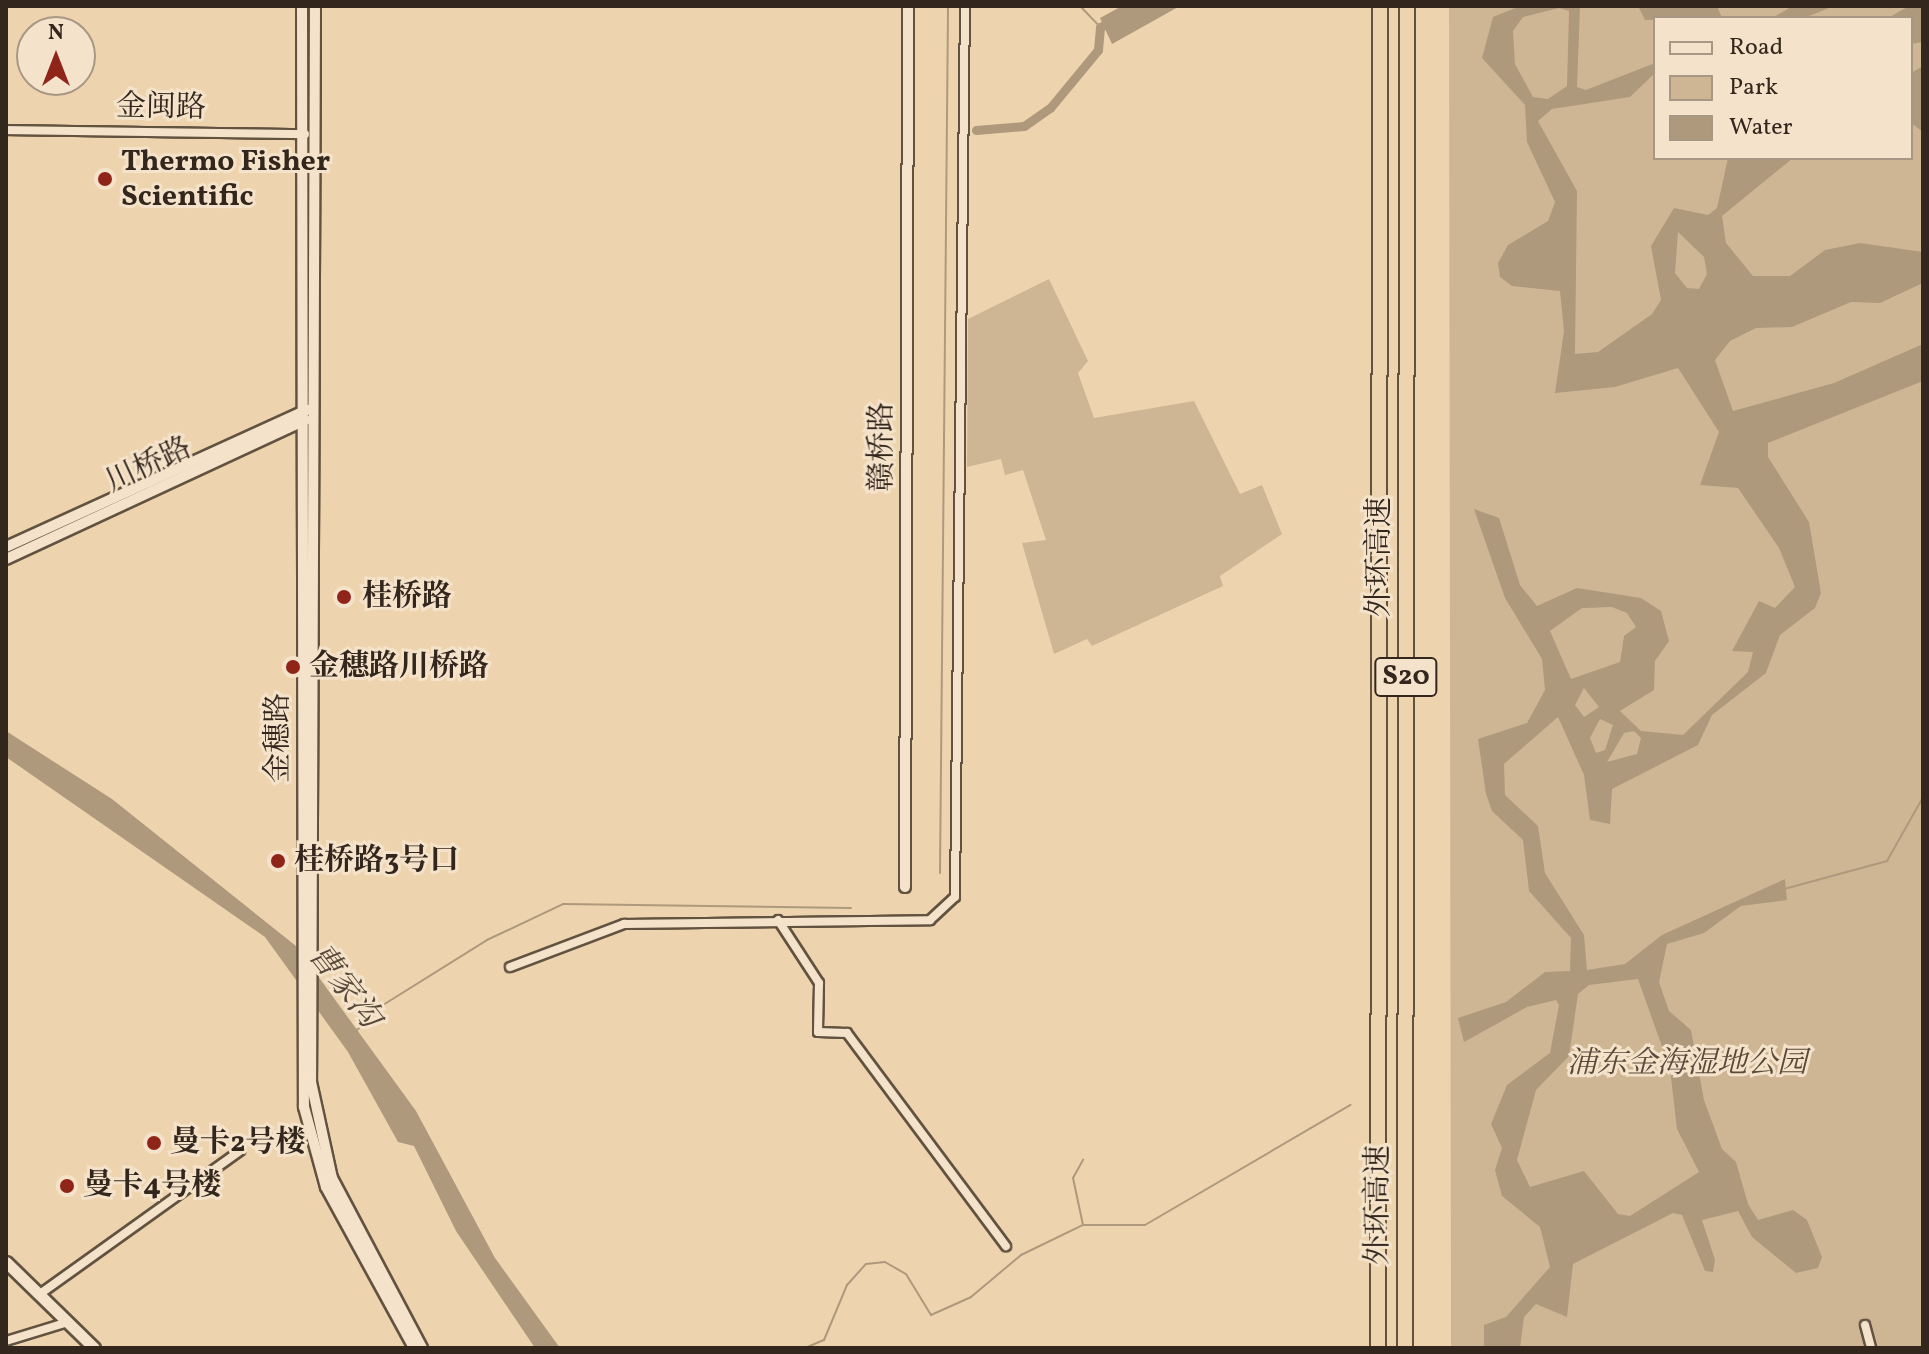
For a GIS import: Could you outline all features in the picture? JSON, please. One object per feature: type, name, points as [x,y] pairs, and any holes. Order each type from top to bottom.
[{"type":"highway","name":"外环高速","points":[[1378,1348],[1380,6]]},
{"type":"highway","name":"外环高速","points":[[1405,1348],[1407,6]]},
{"type":"main road","points":[[6,1262],[94,1348]]},
{"type":"street","name":"金穗路","points":[[302,6],[301,134],[307,414],[307,914],[313,949],[314,1111],[332,1178],[422,1348]]},
{"type":"street","name":"金穗路","points":[[307,414],[315,6]]},
{"type":"street","name":"赣桥路","points":[[905,887],[908,6]]},
{"type":"street","points":[[510,967],[624,924],[930,920],[955,897],[965,6]]},
{"type":"street","name":"金闽路","points":[[6,130],[314,134]]},
{"type":"street","name":"川桥路","points":[[8,550],[307,414]]},
{"type":"street","name":"金穗路","points":[[307,914],[301,943],[299,1023],[304,1107],[326,1187],[414,1348]]},
{"type":"street","points":[[778,920],[819,983],[818,1032],[847,1033],[1006,1246]]},
{"type":"street","points":[[40,1294],[240,1151]]},
{"type":"street","points":[[6,1341],[68,1322]]},
{"type":"street","points":[[1865,1325],[1871,1348]]},
{"type":"green space","name":"浦东金海湿地公园","points":[[1449,6],[1923,6],[1923,1348],[1451,1348]]},
{"type":"green space","points":[[1049,279],[1088,361],[1078,373],[1094,418],[1194,401],[1240,494],[1262,485],[1282,534],[1220,576],[1223,586],[1092,646],[1087,639],[1054,654],[1022,543],[1046,540],[1023,470],[1005,475],[1001,459],[967,467],[968,319]]},
{"type":"water","points":[[1122,6],[1180,6],[1112,44],[1100,18]]},
{"type":"water","points":[[1520,6],[1580,6],[1577,87],[1586,90],[1653,64],[1653,75],[1630,97],[1552,109],[1538,121],[1577,191],[1575,354],[1598,352],[1652,314],[1661,300],[1651,246],[1674,208],[1708,215],[1717,208],[1728,160],[1791,160],[1722,216],[1726,243],[1753,276],[1790,276],[1825,250],[1860,243],[1923,252],[1923,283],[1880,303],[1851,302],[1792,327],[1756,328],[1730,341],[1715,360],[1733,411],[1834,383],[1923,344],[1923,381],[1768,443],[1768,457],[1809,522],[1821,593],[1815,608],[1780,635],[1766,673],[1712,715],[1698,745],[1612,789],[1610,824],[1590,820],[1584,775],[1558,717],[1504,764],[1505,795],[1538,826],[1545,873],[1584,935],[1587,970],[1625,964],[1662,935],[1785,879],[1787,900],[1741,906],[1704,933],[1667,944],[1659,982],[1669,1011],[1691,1030],[1704,1100],[1722,1149],[1736,1162],[1748,1204],[1758,1220],[1793,1210],[1807,1220],[1822,1257],[1818,1268],[1796,1273],[1752,1237],[1738,1211],[1702,1220],[1715,1260],[1713,1272],[1705,1271],[1682,1215],[1673,1213],[1573,1264],[1567,1317],[1536,1304],[1524,1317],[1520,1348],[1484,1348],[1484,1325],[1506,1317],[1550,1267],[1540,1227],[1502,1196],[1495,1170],[1502,1148],[1491,1124],[1507,1085],[1550,1053],[1559,1005],[1556,1000],[1527,1007],[1464,1042],[1458,1018],[1506,1002],[1545,972],[1570,971],[1571,938],[1529,891],[1523,840],[1492,811],[1486,794],[1478,739],[1527,723],[1545,690],[1542,659],[1505,598],[1474,509],[1499,518],[1520,585],[1537,606],[1577,588],[1641,598],[1661,611],[1669,641],[1655,661],[1654,690],[1620,711],[1641,731],[1683,735],[1748,672],[1753,652],[1732,651],[1759,601],[1775,608],[1795,587],[1779,548],[1738,488],[1700,485],[1719,432],[1678,368],[1615,387],[1555,393],[1564,331],[1560,291],[1512,286],[1500,277],[1498,263],[1508,245],[1548,221],[1555,202],[1527,142],[1525,105],[1482,58],[1493,17]],"holes":[[[1559,8],[1569,11],[1567,86],[1548,99],[1533,97],[1515,64],[1513,31],[1523,17]],[[1678,232],[1704,257],[1707,274],[1699,289],[1687,288],[1675,273]],[[1612,607],[1627,613],[1636,627],[1624,636],[1620,662],[1571,679],[1550,631],[1582,608]],[[1584,688],[1599,707],[1584,717],[1575,705]],[[1600,719],[1613,725],[1605,750],[1596,753],[1590,738]],[[1634,731],[1641,738],[1637,754],[1607,762],[1624,733]],[[1638,979],[1670,1069],[1677,1129],[1699,1172],[1630,1216],[1618,1214],[1584,1171],[1530,1187],[1517,1160],[1536,1090],[1569,1056],[1578,994],[1589,985]]]},
{"type":"water","points":[[1638,6],[1717,6],[1721,16],[1653,16],[1653,20],[1645,20]]},
{"type":"water","points":[[1793,6],[1834,6],[1809,16],[1776,16]]},
{"type":"water","points":[[1909,6],[1923,6],[1923,42],[1913,44],[1913,16],[1892,16]]},
{"type":"water","points":[[1923,66],[1923,132],[1913,124],[1913,72]]},
{"type":"water","name":"曹家沟","points":[[6,731],[112,799],[296,946],[416,1111],[495,1258],[560,1348],[535,1348],[456,1231],[414,1146],[398,1142],[348,1052],[265,937],[6,757]]},
{"type":"waterway","points":[[940,873],[948,6]]},
{"type":"waterway","points":[[1080,6],[1100,27]]},
{"type":"waterway","points":[[976,130],[1024,126],[1050,108],[1098,50],[1100,27],[1113,21]]},
{"type":"waterway","points":[[1784,889],[1887,861],[1923,797]]},
{"type":"waterway","points":[[357,1030],[383,1005],[487,940],[563,904],[851,908]]},
{"type":"waterway","points":[[1084,1225],[1145,1225],[1350,1105]]},
{"type":"waterway","points":[[805,1348],[824,1340],[847,1285],[866,1264],[885,1262],[906,1274],[931,1315],[971,1297],[1021,1255],[1083,1225],[1073,1178],[1083,1160]]},
{"type":"place","name":"Thermo Fisher Scientific","points":[[105,179]]},
{"type":"place","name":"桂桥路","points":[[344,597]]},
{"type":"place","name":"金穗路川桥路","points":[[293,667]]},
{"type":"place","name":"桂桥路3号口","points":[[278,861]]},
{"type":"place","name":"曼卡2号楼","points":[[154,1143]]},
{"type":"place","name":"曼卡4号楼","points":[[67,1186]]}]
